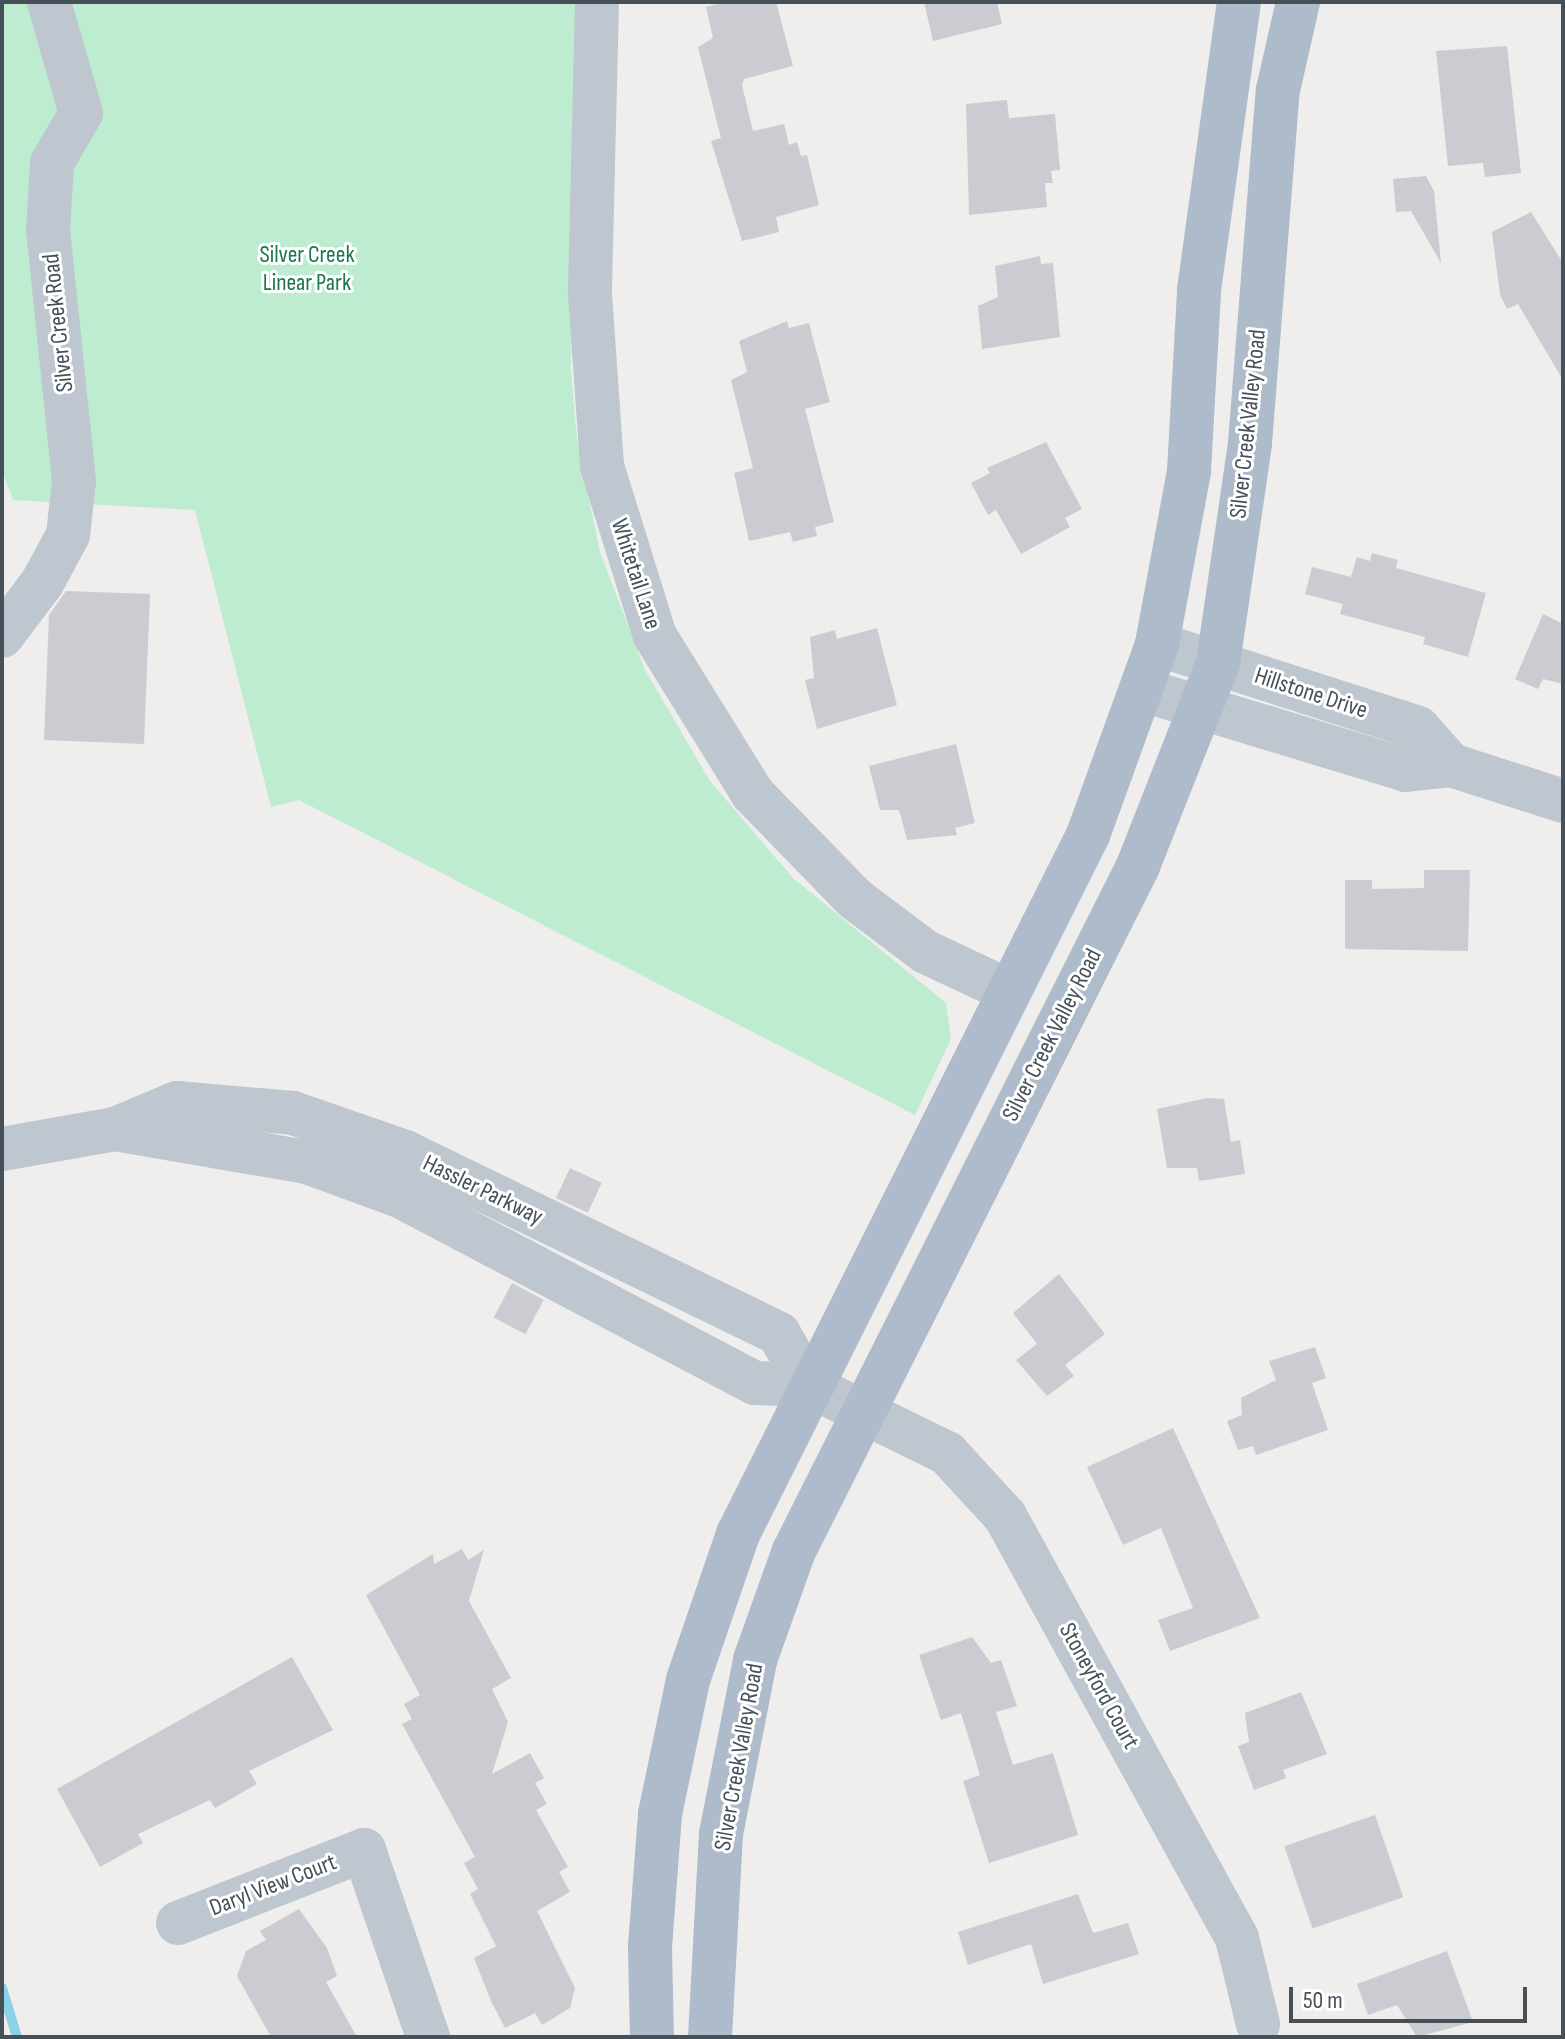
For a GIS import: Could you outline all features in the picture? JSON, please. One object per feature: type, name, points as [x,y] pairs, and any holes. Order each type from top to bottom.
[{"type":"main road","points":[[652,2037],[650,1947],[660,1814],[688,1680],[738,1534],[808,1385],[1088,835],[1143,690],[1157,644],[1189,471],[1199,290],[1239,2]]},
{"type":"main road","name":"Silver Creek Valley Road","points":[[710,2037],[721,1834],[744,1706],[793,1553],[861,1411],[1138,866],[1204,708],[1218,663],[1250,443],[1278,90],[1298,2]]},
{"type":"street","name":"Silver Creek Road","points":[[2,636],[42,583],[68,535],[74,481],[48,231],[52,163],[81,113],[49,2]]},
{"type":"street","name":"Whitetail Lane","points":[[597,2],[590,294],[602,466],[655,636],[753,794],[854,898],[926,952],[1009,991]]},
{"type":"street","name":"Hillstone Drive","points":[[1157,644],[1418,728],[1451,765]]},
{"type":"street","name":"Hillstone Drive","points":[[1143,690],[1406,770],[1451,765],[1563,801]]},
{"type":"street","name":"Hassler Parkway","points":[[2,1149],[115,1129],[320,1167],[400,1196],[755,1383],[808,1385],[861,1411]]},
{"type":"street","name":"Stoneyford Court","points":[[861,1411],[947,1453],[1005,1516],[1237,1938],[1258,2024]]},
{"type":"street","name":"Daryl View Court","points":[[178,1923],[364,1850],[428,2037]]},
{"type":"green space","name":"Silver Creek Linear Park","points":[[2,2],[576,2],[571,369],[577,440],[600,552],[645,670],[710,781],[793,878],[946,1003],[951,1039],[915,1115],[299,800],[271,807],[195,510],[13,500],[2,471]]},
{"type":"building","points":[[726,2],[776,2],[793,66],[744,79],[742,85],[753,131],[784,124],[789,145],[797,142],[801,156],[807,155],[819,205],[776,217],[779,232],[742,241],[711,141],[721,138],[698,47],[713,38],[706,7]]},
{"type":"building","points":[[924,2],[997,2],[1002,24],[933,41]]},
{"type":"building","points":[[1507,46],[1521,173],[1485,177],[1483,163],[1448,166],[1436,51]]},
{"type":"building","points":[[1007,100],[1009,118],[1055,114],[1060,170],[1051,171],[1053,183],[1045,183],[1047,207],[969,215],[966,104]]},
{"type":"building","points":[[1426,176],[1434,191],[1441,263],[1411,211],[1396,212],[1393,179]]},
{"type":"building","points":[[1531,212],[1563,263],[1563,380],[1518,304],[1507,309],[1500,295],[1492,232]]},
{"type":"building","points":[[1040,256],[1041,264],[1053,263],[1060,337],[982,349],[978,306],[998,297],[995,266]]},
{"type":"building","points":[[787,321],[789,328],[809,323],[830,402],[805,409],[834,522],[815,527],[817,536],[793,542],[790,532],[749,541],[734,473],[753,468],[731,380],[747,372],[739,341]]},
{"type":"building","points":[[1046,442],[1082,509],[1065,518],[1070,527],[1021,554],[996,510],[988,515],[971,483],[990,473],[987,468]]},
{"type":"building","points":[[1372,553],[1398,560],[1396,568],[1486,593],[1468,657],[1423,644],[1425,637],[1340,614],[1343,604],[1305,594],[1312,567],[1351,577],[1357,557],[1370,561]]},
{"type":"building","points":[[66,591],[150,594],[144,744],[44,740],[49,615]]},
{"type":"building","points":[[1543,614],[1563,624],[1563,684],[1543,679],[1538,689],[1515,679]]},
{"type":"building","points":[[877,628],[897,705],[817,729],[805,680],[814,678],[810,637],[835,630],[837,639]]},
{"type":"building","points":[[956,744],[975,823],[955,828],[957,835],[907,840],[899,810],[880,810],[869,766]]},
{"type":"building","points":[[1424,870],[1470,870],[1468,951],[1345,949],[1345,880],[1372,880],[1372,889],[1424,888]]},
{"type":"building","points":[[1207,1098],[1224,1099],[1231,1142],[1240,1140],[1245,1174],[1199,1181],[1197,1168],[1167,1168],[1157,1109]]},
{"type":"building","points":[[570,1168],[602,1183],[588,1213],[556,1198]]},
{"type":"building","points":[[1059,1274],[1105,1334],[1065,1365],[1074,1376],[1047,1396],[1016,1360],[1037,1344],[1013,1313]]},
{"type":"building","points":[[512,1283],[544,1300],[525,1334],[494,1317]]},
{"type":"building","points":[[1315,1347],[1326,1378],[1312,1383],[1328,1430],[1256,1455],[1253,1446],[1238,1450],[1227,1421],[1242,1415],[1241,1398],[1276,1380],[1269,1361]]},
{"type":"building","points":[[1173,1428],[1260,1618],[1170,1651],[1158,1620],[1193,1608],[1161,1528],[1123,1545],[1087,1467]]},
{"type":"building","points":[[462,1549],[468,1560],[484,1550],[469,1601],[511,1678],[492,1689],[508,1722],[492,1774],[530,1753],[544,1778],[535,1783],[547,1804],[536,1810],[568,1867],[559,1872],[570,1892],[537,1911],[575,1988],[570,2008],[542,2025],[535,2013],[505,2028],[491,2001],[474,1958],[496,1946],[470,1894],[478,1889],[464,1863],[475,1857],[402,1724],[412,1719],[404,1704],[420,1695],[366,1595],[433,1554],[434,1564]]},
{"type":"building","points":[[972,1637],[991,1663],[1001,1660],[1017,1706],[996,1712],[1013,1765],[1053,1753],[1078,1835],[989,1863],[963,1781],[980,1775],[961,1713],[941,1720],[919,1655]]},
{"type":"building","points":[[292,1657],[333,1730],[249,1771],[257,1784],[215,1808],[210,1800],[138,1834],[143,1843],[100,1867],[57,1789]]},
{"type":"building","points":[[1301,1692],[1327,1754],[1283,1770],[1286,1778],[1254,1790],[1238,1746],[1249,1742],[1245,1713]]},
{"type":"building","points":[[1375,1815],[1403,1897],[1313,1929],[1284,1846]]},
{"type":"building","points":[[1078,1894],[1093,1933],[1128,1923],[1139,1954],[1043,1984],[1031,1944],[968,1965],[958,1932]]},
{"type":"building","points":[[299,1909],[327,1948],[337,1976],[326,1982],[357,2037],[271,2037],[237,1976],[246,1951],[266,1940],[260,1931]]},
{"type":"building","points":[[1447,1951],[1473,2022],[1417,2037],[1397,2005],[1368,2015],[1357,1984]]},
{"type":"waterway","points":[[2,1988],[17,2037]]}]
